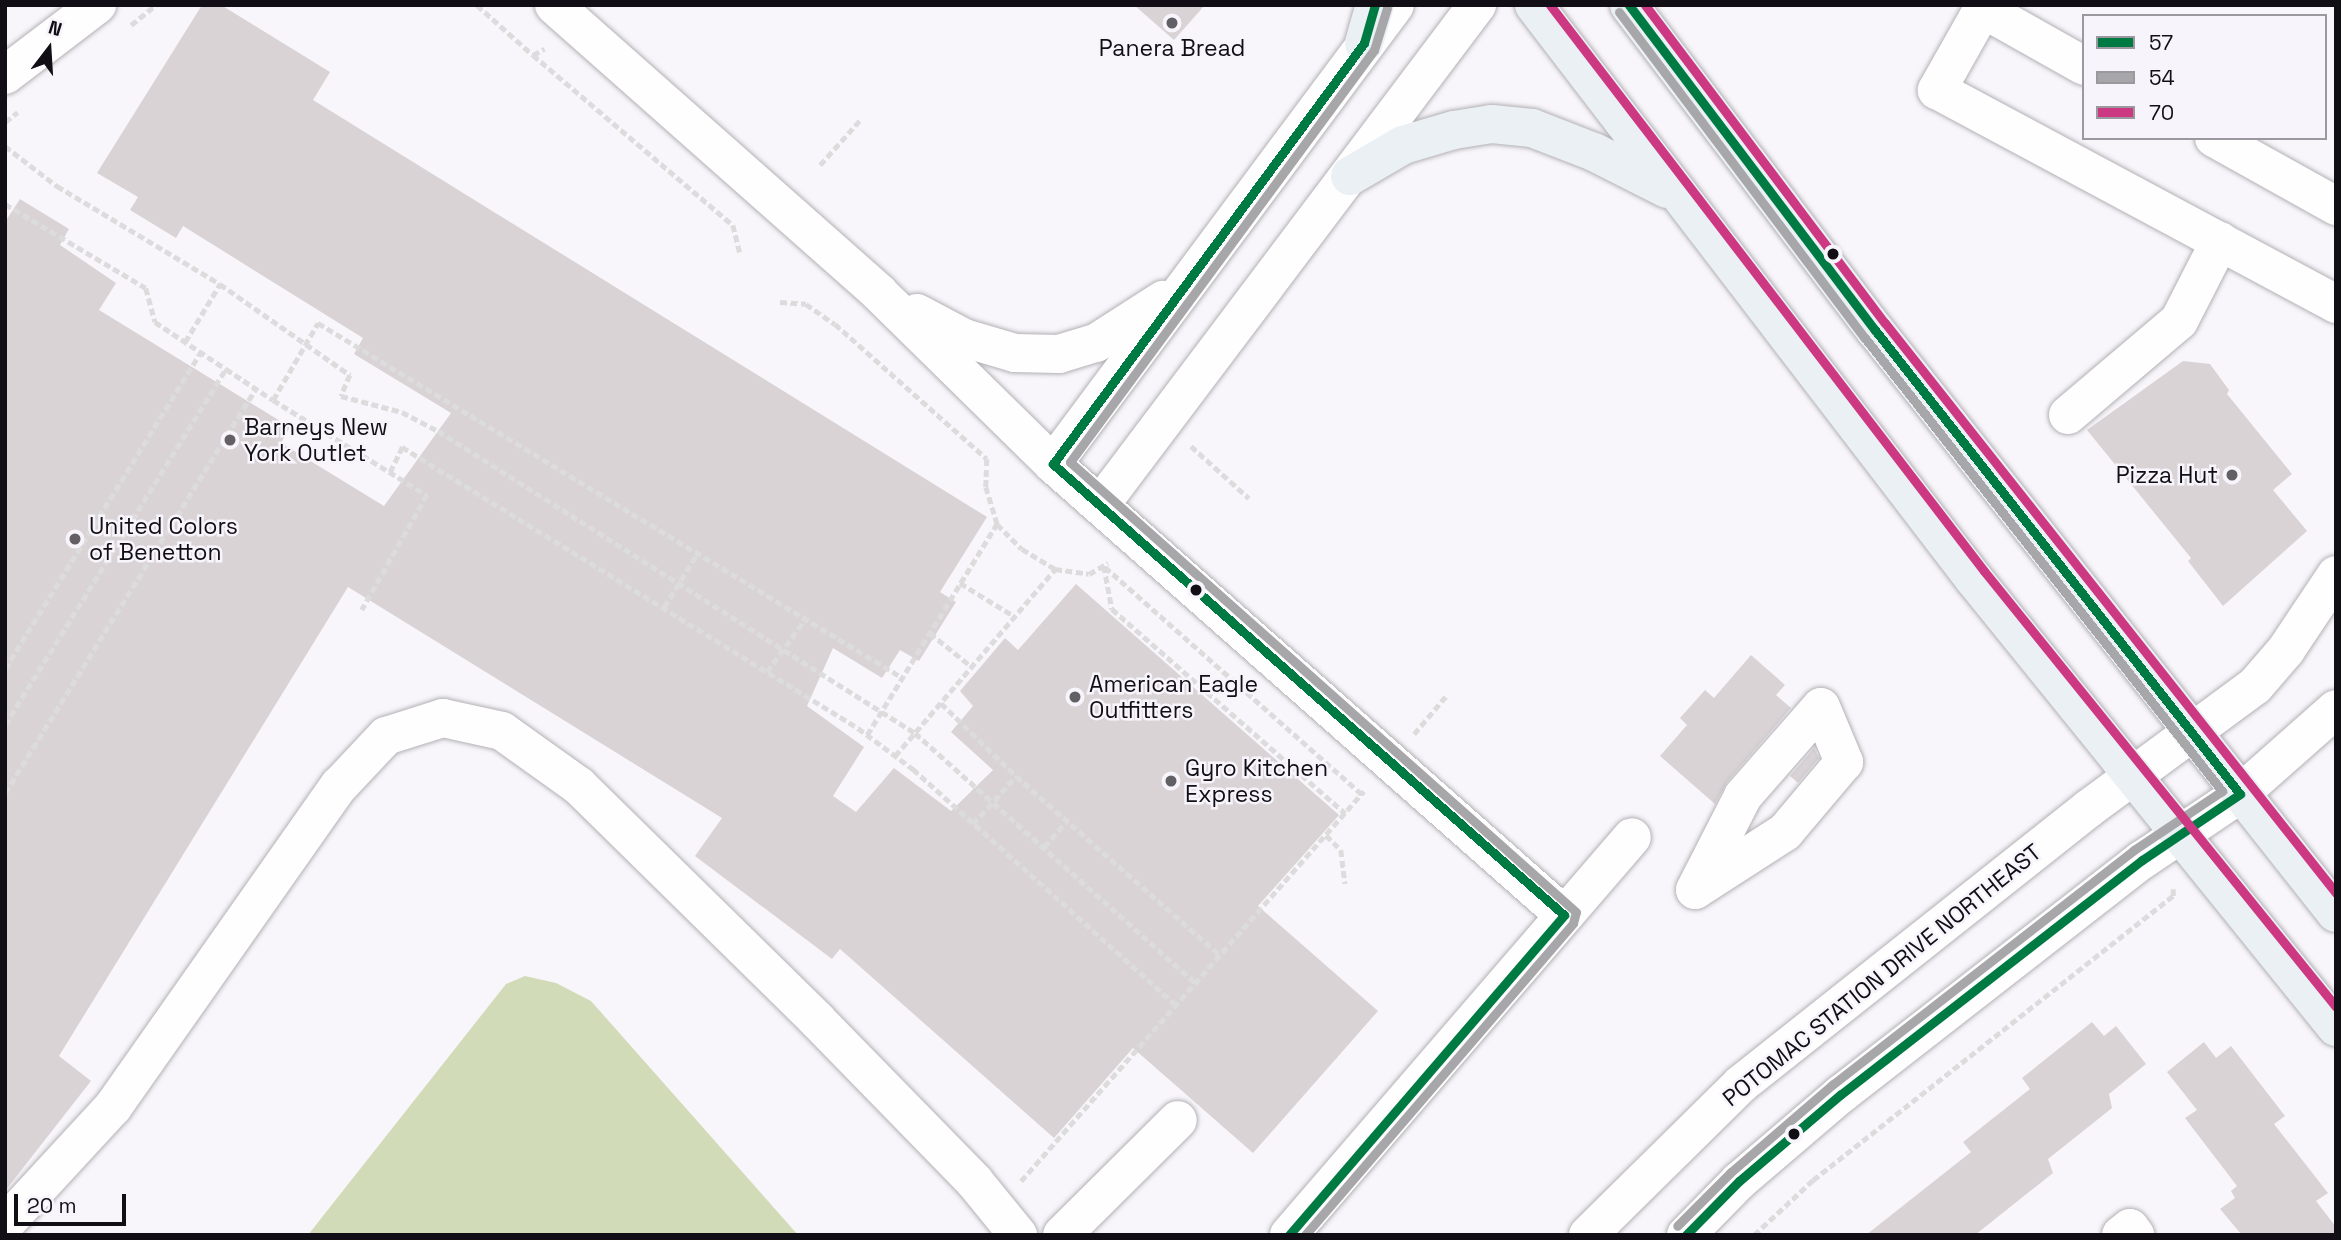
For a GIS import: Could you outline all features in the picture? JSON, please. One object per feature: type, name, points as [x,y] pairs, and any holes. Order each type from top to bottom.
[{"type":"main road","points":[[1364,44],[1375,5]]},
{"type":"main road","points":[[1534,5],[1676,194],[1974,579],[2135,774],[2336,1027]]},
{"type":"main road","points":[[1629,5],[1875,330],[2239,794],[2336,913]]},
{"type":"main road","points":[[1350,176],[1403,145],[1492,124],[1532,128],[1594,152],[1676,194]]},
{"type":"street","points":[[5,75],[97,5]]},
{"type":"street","points":[[554,5],[879,293],[1053,464],[1564,915]]},
{"type":"street","points":[[1053,464],[1395,5]]},
{"type":"street","points":[[1101,504],[1477,5]]},
{"type":"street","points":[[2082,65],[1984,7],[1937,90],[2336,304]]},
{"type":"street","points":[[2218,140],[2336,206]]},
{"type":"street","points":[[2068,415],[2179,321],[2220,241]]},
{"type":"street","points":[[879,293],[964,338],[1015,352],[1059,354],[1096,343],[1187,282]]},
{"type":"street","name":"POTOMAC STATION DRIVE NORTHEAST","points":[[1588,1235],[1741,1084],[2135,774],[2255,686],[2286,650],[2336,575]]},
{"type":"street","points":[[1686,1235],[1740,1181],[1841,1094],[2142,860],[2239,794],[2336,709]]},
{"type":"street","points":[[5,1224],[113,1107],[339,786],[386,736],[443,718],[502,730],[579,786],[817,1020],[1010,1226]]},
{"type":"street","points":[[1695,890],[1756,804],[1829,725]]},
{"type":"street","points":[[1289,1235],[1632,837]]},
{"type":"street","points":[[1062,1235],[1178,1120]]},
{"type":"street","points":[[2121,1235],[2130,1228],[2135,1235]]},
{"type":"path","points":[[477,5],[733,225],[740,253]]},
{"type":"path","points":[[533,55],[544,49]]},
{"type":"path","points":[[820,164],[861,119]]},
{"type":"path","points":[[5,146],[57,186],[220,284],[350,375],[341,396],[401,412],[438,431],[883,710],[915,733],[1197,984]]},
{"type":"path","points":[[5,204],[146,288],[155,322],[273,400],[426,495],[362,610]]},
{"type":"path","points":[[185,342],[220,284]]},
{"type":"path","points":[[780,302],[806,304],[835,324],[986,459],[986,487],[997,524],[1022,549],[1055,569],[1089,574],[1109,562]]},
{"type":"path","points":[[273,400],[318,323],[903,678]]},
{"type":"path","points":[[5,669],[201,352]]},
{"type":"path","points":[[5,725],[226,369]]},
{"type":"path","points":[[5,793],[256,388]]},
{"type":"path","points":[[1182,438],[1249,499]]},
{"type":"path","points":[[390,472],[402,447],[867,735],[973,824],[1177,1006]]},
{"type":"path","points":[[867,735],[997,524]]},
{"type":"path","points":[[664,607],[681,585],[697,554]]},
{"type":"path","points":[[1104,566],[1362,794]]},
{"type":"path","points":[[1104,566],[1112,609],[1345,813]]},
{"type":"path","points":[[895,756],[1055,569]]},
{"type":"path","points":[[960,583],[1014,616]]},
{"type":"path","points":[[766,672],[805,619]]},
{"type":"path","points":[[930,633],[972,667]]},
{"type":"path","points":[[1408,740],[1446,696]]},
{"type":"path","points":[[941,703],[1016,776],[1221,956]]},
{"type":"path","points":[[973,824],[995,804],[1016,776]]},
{"type":"path","points":[[1010,1226],[1016,1186],[1197,984],[1367,787]]},
{"type":"path","points":[[1044,847],[1067,821]]},
{"type":"path","points":[[1326,835],[1341,850],[1345,884]]},
{"type":"path","points":[[1754,1235],[1813,1180],[2173,896],[2173,889]]},
{"type":"green space","points":[[525,976],[556,983],[591,1001],[798,1235],[308,1235],[506,984]]},
{"type":"building","points":[[202,5],[221,5],[330,72],[313,100],[987,517],[940,592],[956,602],[919,661],[900,650],[882,678],[833,648],[807,706],[864,747],[833,796],[856,812],[894,768],[951,811],[993,770],[951,732],[973,706],[960,691],[1005,638],[1018,650],[1076,584],[1339,815],[1258,906],[1378,1011],[1253,1153],[1133,1048],[1054,1138],[840,949],[832,959],[695,856],[722,818],[348,587],[59,1056],[91,1081],[5,1191],[5,222],[20,199],[69,229],[60,245],[116,283],[99,310],[290,427],[281,443],[384,506],[451,413],[354,354],[363,338],[183,226],[176,238],[130,210],[138,197],[97,173]]},
{"type":"building","name":"Panera Bread","points":[[1134,5],[1205,5],[1174,40]]},
{"type":"building","points":[[2183,361],[2210,364],[2229,390],[2227,394],[2292,474],[2273,490],[2307,531],[2223,606],[2188,561],[2191,558],[2087,430]]},
{"type":"building","points":[[1751,655],[1785,685],[1776,695],[1791,708],[1727,782],[1715,804],[1660,756],[1687,725],[1680,718],[1705,690],[1714,698]]},
{"type":"building","points":[[1814,748],[1819,758],[1798,783],[1790,776]]},
{"type":"building","points":[[2092,1022],[2104,1036],[2116,1026],[2146,1064],[2109,1094],[2112,1108],[2048,1159],[2053,1173],[1975,1235],[1866,1235],[1971,1152],[1963,1142],[2030,1089],[2022,1078]]},
{"type":"building","points":[[2204,1042],[2216,1058],[2231,1046],[2285,1116],[2274,1124],[2328,1193],[2316,1201],[2336,1227],[2336,1235],[2242,1235],[2220,1209],[2235,1198],[2231,1191],[2237,1186],[2185,1118],[2197,1110],[2167,1072]]},
{"type":"transit line","name":"57","points":[[1289,1235],[1564,915],[1053,464],[1364,43],[1375,5]]},
{"type":"transit line","name":"70","points":[[1550,5],[1984,571],[2336,1007]]},
{"type":"transit line","name":"57","points":[[1629,5],[1875,330],[2240,794],[2142,860],[1841,1094],[1739,1181],[1686,1235]]},
{"type":"transit line","name":"70","points":[[1645,5],[1885,323],[2336,893]]},
{"type":"transit line","name":"54","points":[[1305,1235],[1573,923],[1576,912],[1070,462],[1374,50],[1387,8]]},
{"type":"transit line","name":"54","points":[[1619,12],[1865,338],[2222,791],[2134,850],[1833,1084],[1731,1172],[1677,1226]]},
{"type":"place","name":"Panera Bread","points":[[1172,23]]},
{"type":"place","name":"Barneys New York Outlet","points":[[230,440]]},
{"type":"place","name":"Pizza Hut","points":[[2232,475]]},
{"type":"place","name":"United Colors of Benetton","points":[[75,539]]},
{"type":"place","name":"American Eagle Outfitters","points":[[1075,697]]},
{"type":"place","name":"Gyro Kitchen Express","points":[[1171,781]]}]
